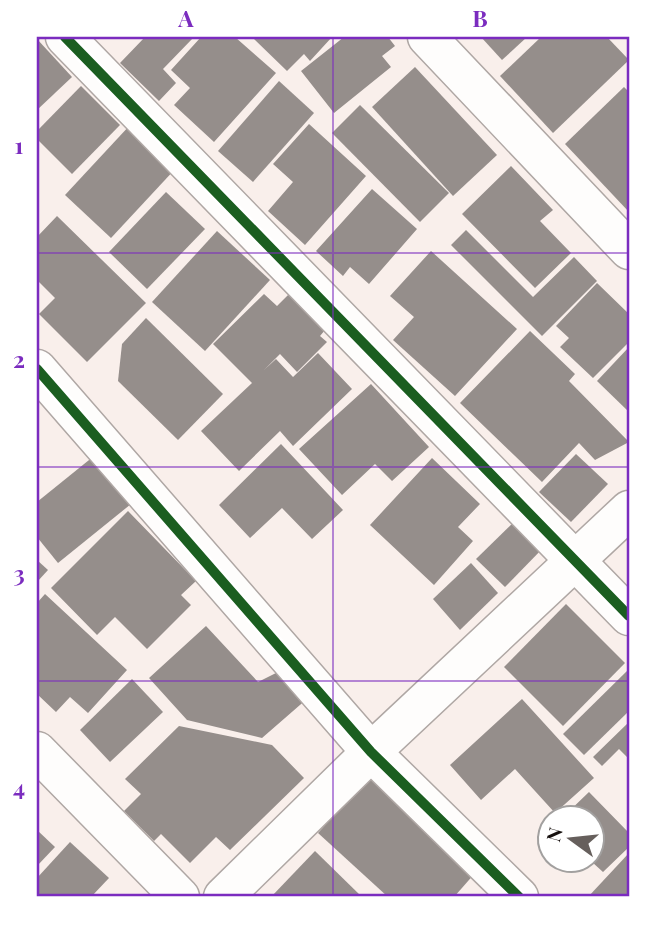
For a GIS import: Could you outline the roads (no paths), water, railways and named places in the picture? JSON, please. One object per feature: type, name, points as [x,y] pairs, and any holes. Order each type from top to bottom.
[{"type":"street","points":[[65,37],[629,616]]},
{"type":"street","points":[[427,37],[629,250]]},
{"type":"street","points":[[37,369],[371,752],[519,897]]},
{"type":"street","points":[[223,897],[371,752],[629,510]]},
{"type":"street","points":[[37,751],[180,897]]}]
